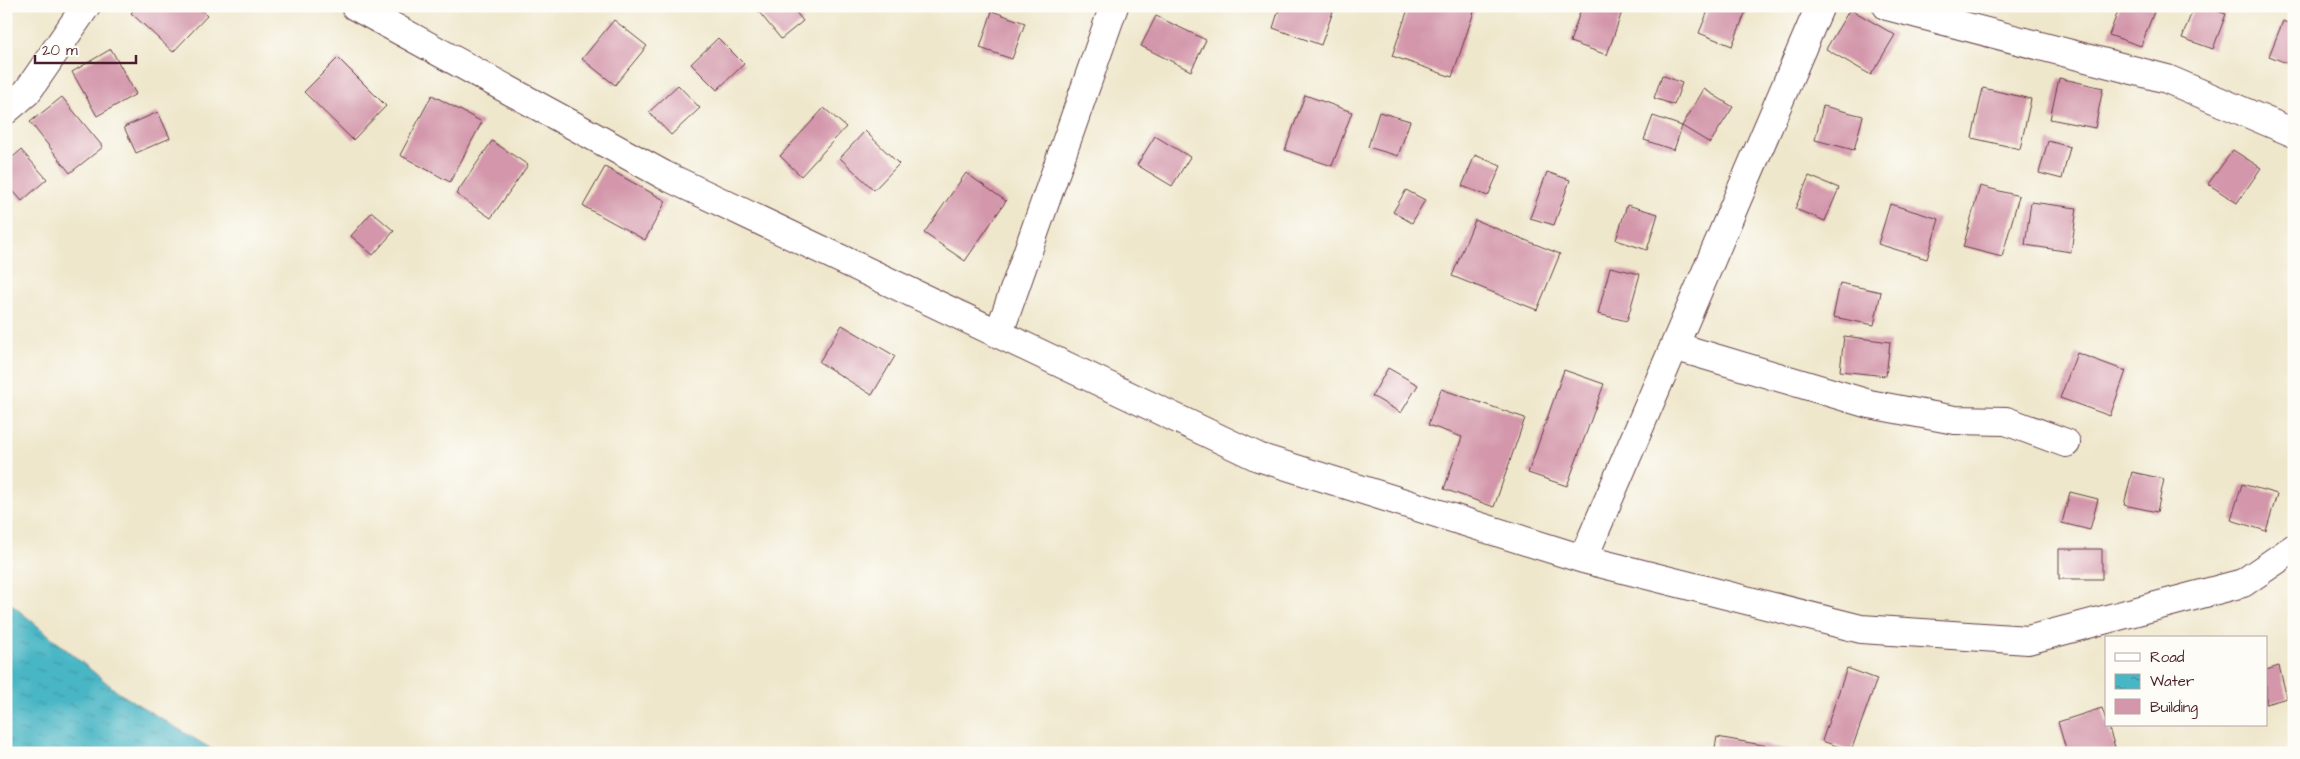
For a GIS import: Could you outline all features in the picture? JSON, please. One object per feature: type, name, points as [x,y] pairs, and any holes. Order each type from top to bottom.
[{"type":"street","points":[[6,110],[28,92],[86,6]]},
{"type":"street","points":[[356,6],[664,175],[1258,457],[1583,559],[1861,629],[2028,640],[2243,582],[2294,548]]},
{"type":"street","points":[[999,333],[1114,6]]},
{"type":"street","points":[[1583,559],[1820,6]]},
{"type":"street","points":[[1887,6],[2167,79],[2294,132]]},
{"type":"street","points":[[1674,346],[1869,404],[1955,420],[2006,421],[2066,443]]},
{"type":"water","points":[[6,600],[119,693],[218,753],[6,753]]},
{"type":"building","points":[[137,6],[197,6],[207,16],[173,52],[131,13]]},
{"type":"building","points":[[754,6],[791,6],[803,21],[781,39]]},
{"type":"building","points":[[1280,6],[1335,6],[1321,45],[1273,28]]},
{"type":"building","points":[[1409,6],[1476,6],[1452,77],[1392,56]]},
{"type":"building","points":[[1582,6],[1624,6],[1607,55],[1570,42]]},
{"type":"building","points":[[1710,6],[1748,6],[1732,46],[1699,33]]},
{"type":"building","points":[[2120,6],[2147,6],[2155,9],[2141,46],[2109,35]]},
{"type":"building","points":[[2194,6],[2204,6],[2226,14],[2213,49],[2182,38]]},
{"type":"building","points":[[1850,9],[1895,35],[1871,75],[1826,49]]},
{"type":"building","points":[[992,11],[1025,23],[1012,59],[980,48]]},
{"type":"building","points":[[1156,16],[1206,40],[1191,71],[1141,46]]},
{"type":"building","points":[[614,20],[647,46],[615,85],[582,59]]},
{"type":"building","points":[[2283,21],[2294,26],[2294,66],[2269,56]]},
{"type":"building","points":[[718,38],[744,64],[717,90],[691,64]]},
{"type":"building","points":[[111,49],[136,94],[97,116],[72,72]]},
{"type":"building","points":[[338,58],[386,106],[353,140],[304,92]]},
{"type":"building","points":[[1662,75],[1682,83],[1674,105],[1654,98]]},
{"type":"building","points":[[2059,78],[2103,88],[2095,128],[2050,119]]},
{"type":"building","points":[[678,85],[700,108],[671,135],[649,112]]},
{"type":"building","points":[[1983,88],[2031,99],[2020,149],[1972,138]]},
{"type":"building","points":[[1704,89],[1733,107],[1710,143],[1682,126]]},
{"type":"building","points":[[432,95],[482,122],[450,182],[400,155]]},
{"type":"building","points":[[1305,95],[1352,112],[1332,166],[1285,150]]},
{"type":"building","points":[[62,97],[103,147],[70,173],[30,122]]},
{"type":"building","points":[[1823,106],[1863,116],[1854,150],[1815,140]]},
{"type":"building","points":[[824,108],[846,127],[801,176],[780,156]]},
{"type":"building","points":[[158,112],[170,138],[136,153],[124,127]]},
{"type":"building","points":[[1379,112],[1410,121],[1398,156],[1368,147]]},
{"type":"building","points":[[1653,116],[1682,126],[1674,150],[1644,140]]},
{"type":"building","points":[[865,131],[899,164],[874,190],[840,158]]},
{"type":"building","points":[[1155,136],[1190,157],[1172,186],[1137,165]]},
{"type":"building","points":[[492,141],[528,165],[491,218],[456,194]]},
{"type":"building","points":[[2048,141],[2070,147],[2062,179],[2039,173]]},
{"type":"building","points":[[21,150],[47,179],[22,201],[6,183],[6,163]]},
{"type":"building","points":[[2233,150],[2261,168],[2237,203],[2208,184]]},
{"type":"building","points":[[1475,155],[1501,166],[1488,196],[1462,186]]},
{"type":"building","points":[[605,167],[666,201],[645,240],[583,206]]},
{"type":"building","points":[[1547,172],[1570,180],[1554,225],[1530,218]]},
{"type":"building","points":[[966,173],[1006,201],[965,261],[924,233]]},
{"type":"building","points":[[1809,176],[1839,188],[1825,221],[1795,209]]},
{"type":"building","points":[[1980,186],[2019,196],[2002,257],[1963,247]]},
{"type":"building","points":[[1406,190],[1425,200],[1412,223],[1393,212]]},
{"type":"building","points":[[2031,202],[2077,208],[2071,252],[2025,245]]},
{"type":"building","points":[[1890,204],[1939,219],[1927,259],[1878,244]]},
{"type":"building","points":[[1627,205],[1658,214],[1647,250],[1616,240]]},
{"type":"building","points":[[372,212],[394,231],[373,255],[351,236]]},
{"type":"building","points":[[1475,220],[1560,254],[1537,310],[1452,276]]},
{"type":"building","points":[[1610,267],[1640,274],[1627,321],[1598,314]]},
{"type":"building","points":[[1840,283],[1881,292],[1874,325],[1833,317]]},
{"type":"building","points":[[842,325],[895,356],[872,395],[819,362]]},
{"type":"building","points":[[1844,336],[1890,342],[1886,376],[1840,371]]},
{"type":"building","points":[[2077,353],[2126,371],[2110,416],[2060,398]]},
{"type":"building","points":[[1388,368],[1418,385],[1401,413],[1372,396]]},
{"type":"building","points":[[1564,370],[1604,384],[1567,486],[1528,473]]},
{"type":"building","points":[[1441,389],[1525,418],[1494,507],[1444,489],[1462,437],[1428,425]]},
{"type":"building","points":[[2132,472],[2164,479],[2157,512],[2124,505]]},
{"type":"building","points":[[2242,484],[2277,494],[2266,531],[2231,520]]},
{"type":"building","points":[[2070,492],[2098,499],[2090,530],[2062,523]]},
{"type":"building","points":[[2059,549],[2102,549],[2102,579],[2059,579]]},
{"type":"building","points":[[2279,666],[2287,698],[2268,703],[2268,669]]},
{"type":"building","points":[[1847,668],[1877,679],[1851,751],[1822,741]]},
{"type":"building","points":[[2102,708],[2105,726],[2108,726],[2116,750],[2106,753],[2067,753],[2058,722]]},
{"type":"building","points":[[1717,737],[1802,752],[1802,753],[1714,753]]},
{"type":"building","points":[[1969,750],[2005,751],[2005,753],[1969,753]]}]
